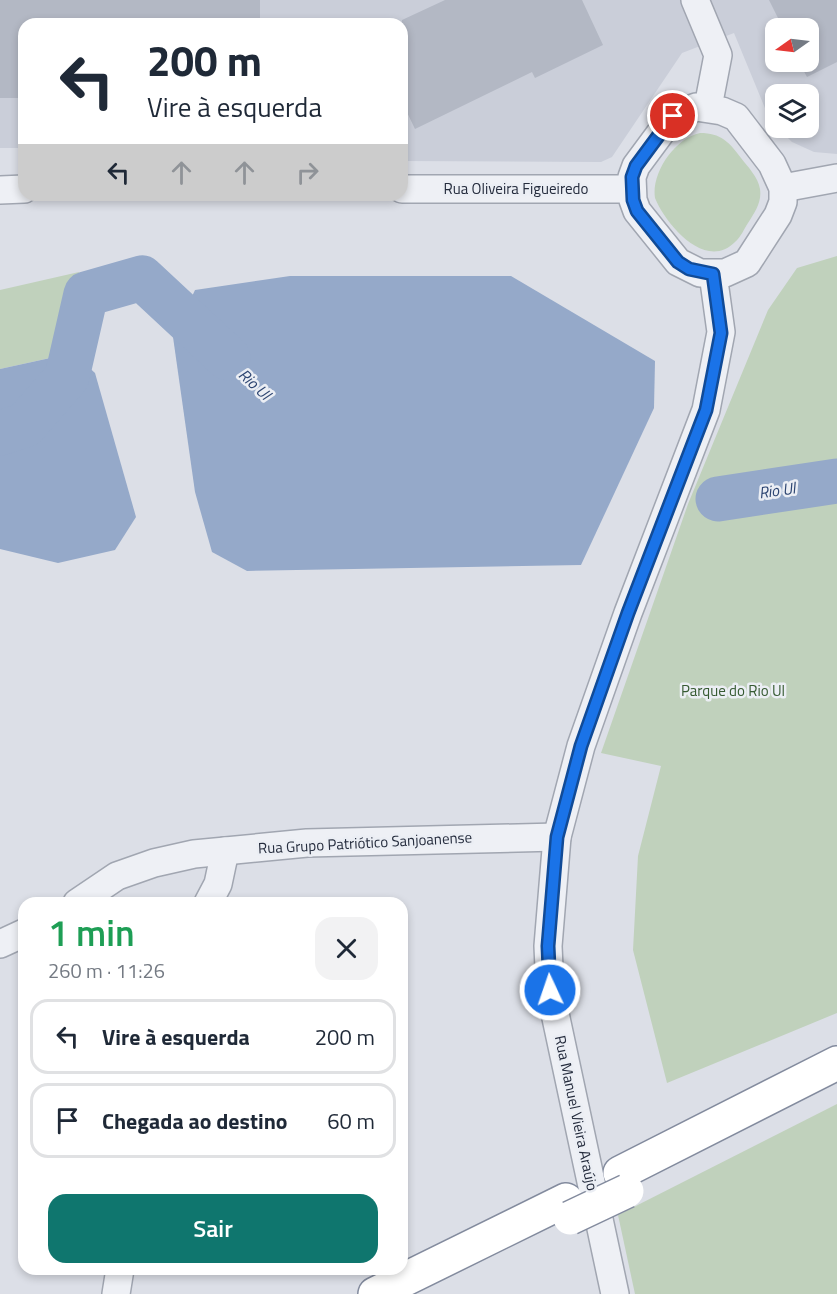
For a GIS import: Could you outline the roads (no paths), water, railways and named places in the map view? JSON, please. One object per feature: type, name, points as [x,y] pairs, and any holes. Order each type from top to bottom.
[{"type":"highway","points":[[623,1182],[837,1063]]},
{"type":"highway","points":[[375,1294],[568,1209],[837,1084]]},
{"type":"highway","points":[[418,1294],[568,1209]]},
{"type":"street","points":[[695,0],[718,55],[708,107]]},
{"type":"street","points":[[708,107],[736,117],[772,164],[783,188],[783,202],[778,215],[747,263],[725,273],[713,274],[689,269],[678,262],[637,211],[631,189],[636,166],[673,116],[685,110],[708,107]]},
{"type":"street","points":[[783,188],[837,178]]},
{"type":"street","points":[[0,189],[18,189]]},
{"type":"street","name":"Rua Oliveira Figueiredo","points":[[408,189],[631,189]]},
{"type":"street","name":"Rua Manuel Vieira Araújo","points":[[615,1294],[550,990],[548,946],[557,837],[581,746],[706,410],[721,333],[713,274]]},
{"type":"street","name":"Rua Grupo Patriótico Sanjoanense","points":[[86,897],[117,876],[154,862],[194,854],[308,843],[557,837]]},
{"type":"street","points":[[211,897],[218,884],[225,851]]},
{"type":"street","points":[[0,944],[18,936]]},
{"type":"street","points":[[116,1294],[119,1275]]},
{"type":"water","points":[[290,276],[511,276],[655,361],[654,408],[581,565],[247,571],[212,552],[195,492],[173,337],[195,290]]},
{"type":"water","points":[[73,353],[95,373],[136,517],[115,550],[58,563],[0,549],[0,369]]},
{"type":"waterway","name":"Rio Ul","points":[[0,433],[25,425],[67,377],[86,294],[142,278],[228,358]]},
{"type":"waterway","name":"Rio Ul","points":[[718,499],[837,481]]},
{"type":"park label","name":"Parque do Rio Ul","points":[[733,691]]}]
